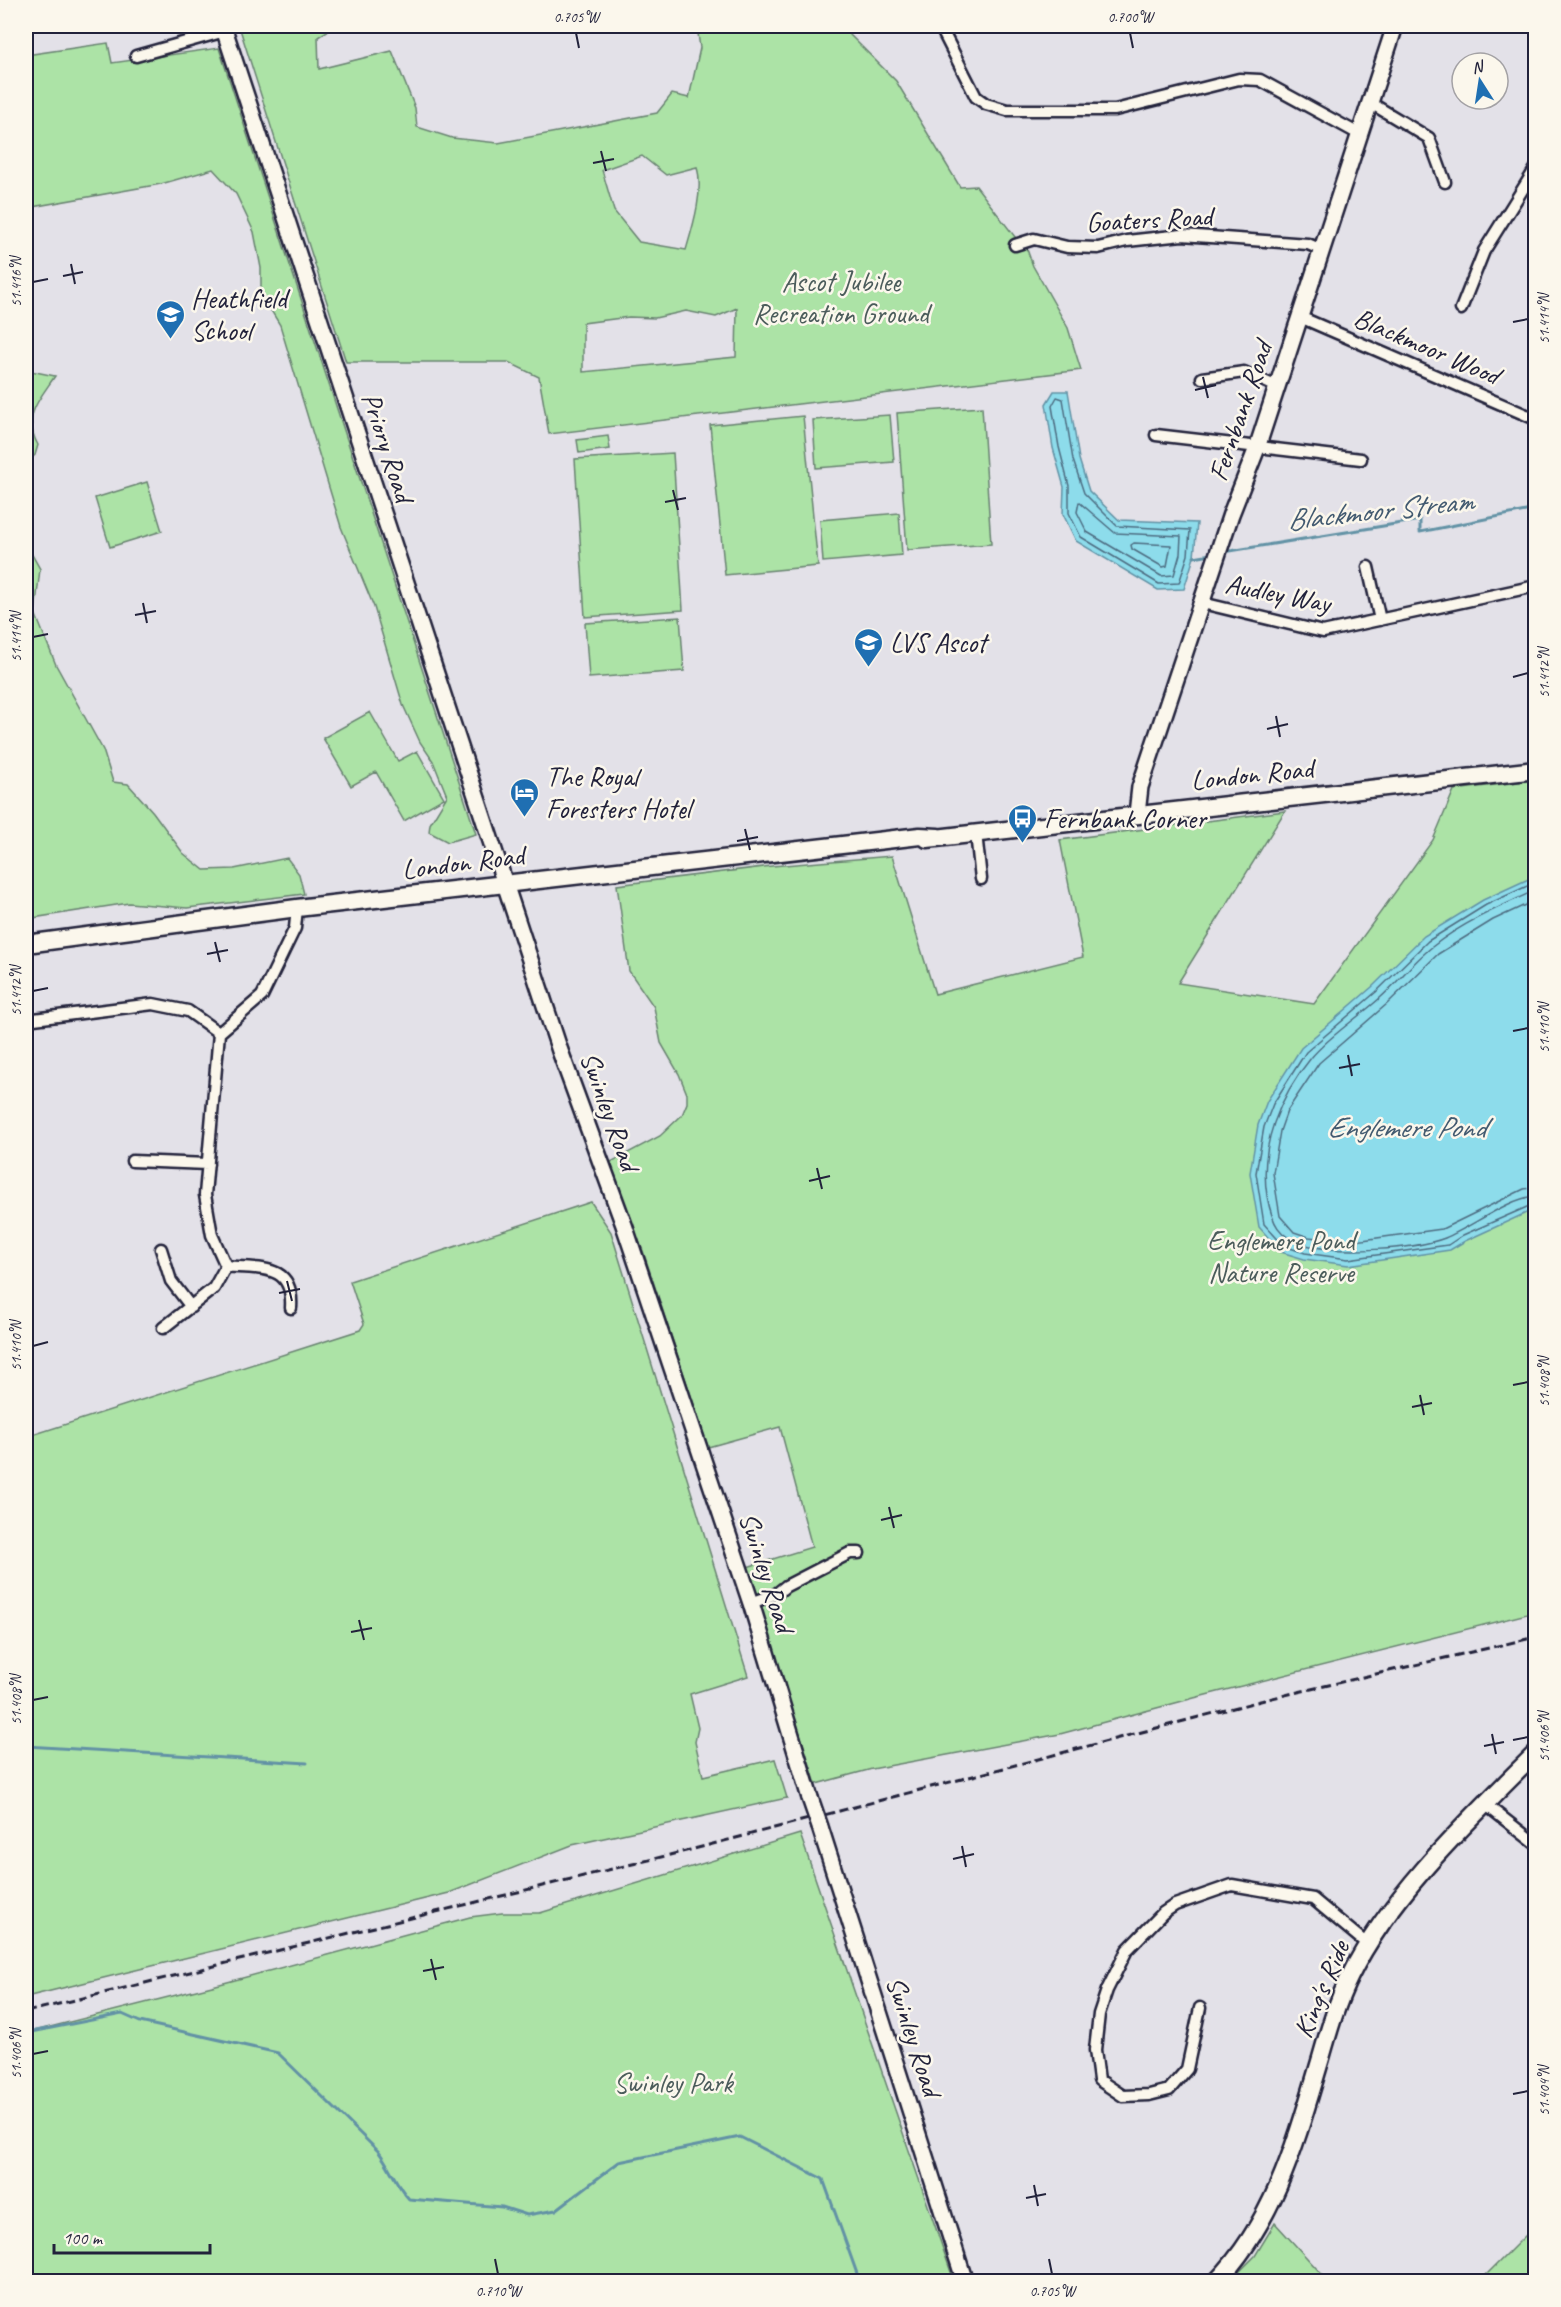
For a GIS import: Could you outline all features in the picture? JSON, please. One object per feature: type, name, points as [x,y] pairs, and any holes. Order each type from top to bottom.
[{"type":"main road","name":"Fernbank Road","points":[[1137,814],[1140,787],[1257,447],[1275,386],[1300,317],[1395,26]]},
{"type":"main road","name":"Priory Road","points":[[224,28],[506,884]]},
{"type":"main road","name":"London Road","points":[[26,944],[297,908],[908,838],[918,840],[1536,770]]},
{"type":"main road","name":"Swinley Road","points":[[506,884],[560,1051],[624,1225],[751,1603],[810,1798],[965,2282]]},
{"type":"main road","name":"King's Ride","points":[[1216,2282],[1239,2258],[1274,2197],[1292,2153],[1342,1992],[1367,1944],[1390,1911],[1485,1804],[1536,1753]]},
{"type":"street","points":[[940,26],[976,97],[986,104],[1007,110],[1115,110],[1239,79],[1260,80],[1359,134]]},
{"type":"street","points":[[135,56],[224,28]]},
{"type":"street","points":[[1369,102],[1429,138],[1444,182]]},
{"type":"street","points":[[1461,309],[1484,251],[1536,168]]},
{"type":"street","name":"Goaters Road","points":[[1016,245],[1034,239],[1066,247],[1098,248],[1127,241],[1182,235],[1308,244],[1322,250]]},
{"type":"street","name":"Blackmoor Wood","points":[[1300,317],[1534,418]]},
{"type":"street","points":[[1202,378],[1244,372],[1275,386]]},
{"type":"street","points":[[1156,435],[1361,459]]},
{"type":"street","name":"Audley Way","points":[[1368,567],[1380,620]]},
{"type":"street","name":"Audley Way","points":[[1202,603],[1318,631],[1333,631],[1536,586]]},
{"type":"street","points":[[976,833],[981,879]]},
{"type":"street","points":[[226,1266],[212,1235],[206,1212],[219,1033],[262,996],[295,928],[297,908]]},
{"type":"street","points":[[26,1020],[153,1004],[188,1011],[219,1033]]},
{"type":"street","points":[[132,1161],[208,1164]]},
{"type":"street","points":[[161,1249],[171,1281],[191,1307]]},
{"type":"street","points":[[163,1328],[214,1288],[226,1266]]},
{"type":"street","points":[[226,1266],[260,1266],[277,1272],[292,1294],[291,1308]]},
{"type":"street","points":[[751,1603],[776,1594],[786,1586],[850,1553],[859,1553]]},
{"type":"street","points":[[1485,1804],[1536,1844]]},
{"type":"street","points":[[1200,2008],[1187,2069],[1169,2090],[1149,2096],[1123,2096],[1099,2080],[1095,2050],[1099,2014],[1107,1990],[1127,1950],[1175,1905],[1232,1885],[1313,1899],[1367,1944]]},
{"type":"green space","name":"Ascot Jubilee Recreation Ground","points":[[239,26],[335,26],[318,37],[319,69],[392,51],[415,108],[417,127],[452,138],[498,143],[657,113],[672,94],[689,98],[700,48],[697,26],[841,26],[896,81],[960,187],[976,186],[1015,237],[1024,241],[1033,266],[1068,328],[1081,370],[549,434],[539,377],[508,362],[346,362]],"holes":[[[642,156],[666,175],[697,167],[698,197],[686,250],[639,242],[614,211],[602,170]],[[737,308],[736,357],[583,372],[583,323],[629,317],[655,318],[686,311],[716,317]]]},
{"type":"green space","points":[[108,43],[112,63],[219,48],[476,834],[448,842],[429,832],[430,824],[447,796],[433,761],[420,742],[403,705],[374,607],[341,527],[280,325],[261,294],[261,268],[254,232],[236,194],[213,169],[161,184],[26,208],[26,55]]},
{"type":"green space","points":[[26,370],[55,376],[34,409],[33,435],[38,445],[35,455],[26,463]]},
{"type":"green space","points":[[982,407],[991,544],[907,550],[897,413]]},
{"type":"green space","points":[[890,415],[894,462],[816,468],[813,420]]},
{"type":"green space","points":[[803,416],[818,566],[725,575],[710,425]]},
{"type":"green space","points":[[608,436],[610,449],[579,453],[577,440]]},
{"type":"green space","points":[[673,453],[683,610],[585,617],[575,459]]},
{"type":"green space","points":[[147,482],[162,531],[110,547],[95,498]]},
{"type":"green space","points":[[899,513],[902,555],[823,562],[820,520]]},
{"type":"green space","points":[[26,544],[40,569],[35,613],[56,665],[103,750],[113,782],[128,784],[153,812],[183,853],[204,870],[234,869],[287,858],[299,874],[304,894],[187,908],[129,903],[26,919]]},
{"type":"green space","points":[[680,617],[684,671],[589,678],[585,623]]},
{"type":"green space","points":[[370,712],[398,761],[417,751],[444,798],[404,821],[376,772],[351,786],[323,738]]},
{"type":"green space","name":"Englemere Pond Nature Reserve","points":[[1535,780],[1535,1612],[1060,1734],[872,1769],[816,1784],[747,1567],[812,1547],[780,1427],[708,1447],[643,1251],[607,1164],[660,1136],[682,1115],[687,1103],[687,1094],[679,1074],[661,1043],[654,1007],[629,971],[617,885],[772,866],[892,856],[935,994],[1083,957],[1060,840],[1285,811],[1178,983],[1314,1004],[1433,840],[1454,790]]},
{"type":"green space","points":[[591,1202],[611,1232],[748,1676],[690,1694],[698,1728],[695,1742],[703,1776],[775,1759],[787,1798],[572,1845],[449,1893],[26,1997],[26,1437],[360,1330],[364,1324],[350,1281]]},
{"type":"green space","name":"Swinley Park","points":[[800,1834],[954,2281],[26,2281],[26,2033],[470,1917],[502,1913],[540,1913]]},
{"type":"green space","points":[[1275,2223],[1328,2281],[1230,2281],[1255,2256]]},
{"type":"green space","points":[[1535,2226],[1535,2281],[1480,2281]]},
{"type":"water","points":[[1054,391],[1068,391],[1079,459],[1089,491],[1119,520],[1197,523],[1194,557],[1184,589],[1158,590],[1076,541],[1063,514],[1064,487],[1053,448],[1046,404]]},
{"type":"water","name":"Englemere Pond","points":[[1535,876],[1535,1209],[1450,1250],[1348,1265],[1304,1259],[1281,1252],[1259,1227],[1250,1173],[1258,1125],[1267,1101],[1301,1048],[1372,987],[1424,936],[1483,900]]},
{"type":"waterway","name":"Blackmoor Stream","points":[[1224,552],[1420,520],[1420,532],[1536,509]]},
{"type":"waterway","name":"Blackmoor Stream","points":[[1194,557],[1211,554]]},
{"type":"waterway","points":[[26,1746],[307,1763]]},
{"type":"waterway","points":[[26,2033],[122,2014],[140,2022],[278,2053],[378,2151],[409,2199],[502,2207],[527,2215],[556,2210],[619,2162],[740,2137],[823,2179],[860,2282]]},
{"type":"railway","points":[[26,2012],[690,1850],[1268,1699],[1536,1637]]},
{"type":"place","name":"Heathfield School","points":[[170,340]]},
{"type":"place","name":"LVS Ascot","points":[[869,668]]},
{"type":"place","name":"The Royal Foresters Hotel","points":[[525,818]]},
{"type":"place","name":"Fernbank Corner","points":[[1023,844]]}]
